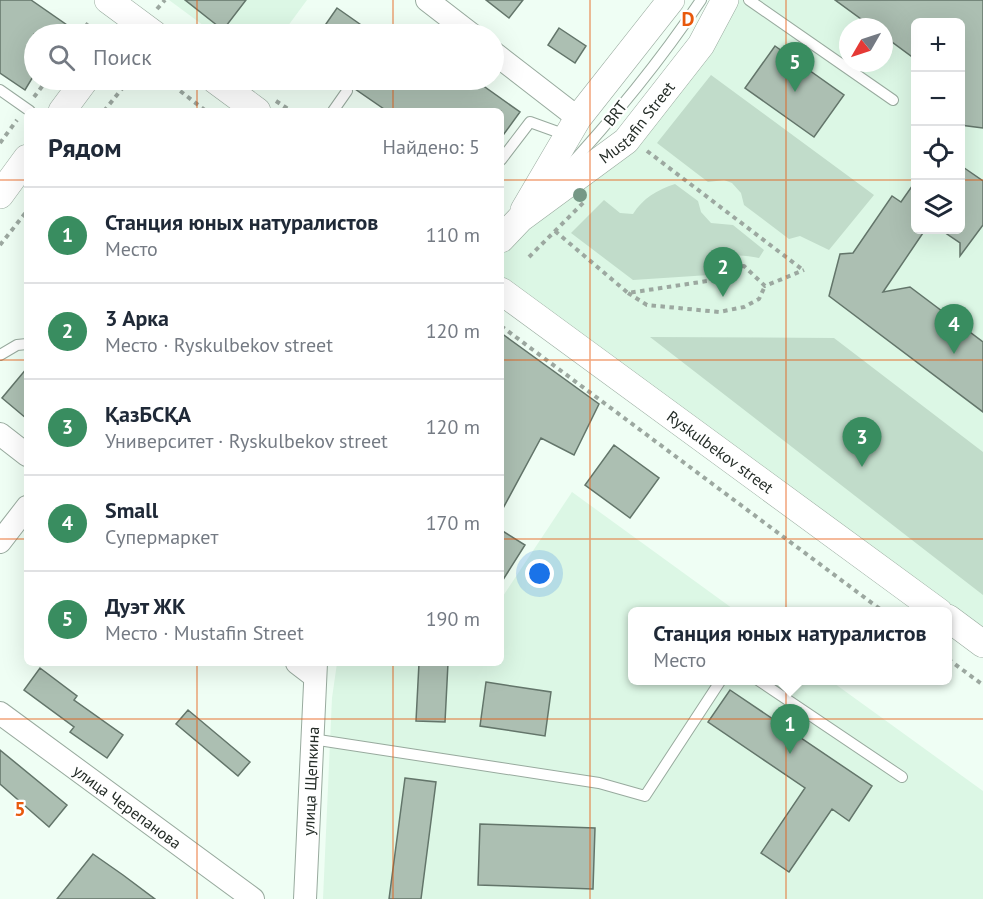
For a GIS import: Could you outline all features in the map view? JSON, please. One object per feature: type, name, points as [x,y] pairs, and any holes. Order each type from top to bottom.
[{"type":"street","points":[[108,0],[124,24]]},
{"type":"street","points":[[427,0],[458,24]]},
{"type":"street","name":"Mustafin Street","points":[[519,219],[572,126],[671,0]]},
{"type":"street","name":"Mustafin Street","points":[[504,236],[519,219],[626,141],[701,45],[725,0]]},
{"type":"street","points":[[504,61],[572,126]]},
{"type":"street","points":[[64,108],[78,90]]},
{"type":"street","points":[[228,90],[253,108]]},
{"type":"street","points":[[0,195],[24,162]]},
{"type":"street","name":"Ryskulbekov street","points":[[504,293],[932,607]]},
{"type":"street","points":[[0,434],[24,453]]},
{"type":"street","points":[[0,542],[24,511]]},
{"type":"street","points":[[952,621],[983,644]]},
{"type":"street","name":"улица Щепкина","points":[[305,899],[311,739],[309,667]]},
{"type":"street","name":"улица Черепанова","points":[[0,713],[248,898]]},
{"type":"lane","name":"BRT","points":[[519,219],[598,135],[701,0]]},
{"type":"lane","points":[[749,0],[893,100]]},
{"type":"lane","points":[[0,90],[26,108]]},
{"type":"lane","points":[[335,108],[347,91]]},
{"type":"lane","points":[[504,156],[530,122],[572,126]]},
{"type":"lane","points":[[0,355],[17,345],[24,344]]},
{"type":"lane","points":[[311,739],[599,783],[645,796],[718,685]]},
{"type":"lane","points":[[764,685],[902,777]]},
{"type":"path","points":[[106,108],[121,90]]},
{"type":"path","points":[[179,90],[203,108]]},
{"type":"path","points":[[555,231],[628,293],[647,305],[719,312],[744,307],[759,299],[765,286],[804,270],[639,144]]},
{"type":"path","points":[[0,245],[24,215]]},
{"type":"path","points":[[628,293],[714,280],[725,268],[744,266],[765,286]]},
{"type":"path","points":[[504,328],[877,607]]},
{"type":"path","points":[[952,662],[983,685]]},
{"type":"shaded area","points":[[169,0],[307,0],[289,24],[201,24]]},
{"type":"shaded area","points":[[725,0],[983,0],[983,644],[952,621],[952,607],[932,607],[504,293],[504,237],[626,141]]},
{"type":"shaded area","points":[[711,75],[874,195],[829,250],[800,236],[789,239],[744,205],[741,193],[732,183],[724,180],[708,182],[657,143]]},
{"type":"shaded area","points":[[675,184],[698,201],[701,212],[711,223],[733,225],[764,250],[759,258],[730,256],[724,258],[718,262],[709,275],[633,280],[571,233],[604,200],[620,213],[633,214],[651,195]]},
{"type":"shaded area","points":[[650,337],[834,338],[983,452],[983,595]]},
{"type":"shaded area","points":[[572,492],[730,607],[628,607],[628,685],[837,685],[983,791],[983,899],[323,899],[332,698],[337,666],[504,666],[504,594]]},
{"type":"building","points":[[0,0],[31,0],[66,24],[24,24],[24,89],[0,73]]},
{"type":"building","points":[[185,0],[246,0],[228,24],[215,24]]},
{"type":"building","points":[[486,0],[523,0],[509,18]]},
{"type":"building","points":[[835,0],[983,0],[983,128],[965,126],[965,18],[911,18],[911,56],[893,43],[893,18],[860,18]]},
{"type":"building","points":[[337,8],[360,24],[326,24]]},
{"type":"building","points":[[559,28],[586,46],[575,63],[548,45]]},
{"type":"building","points":[[775,46],[844,95],[814,137],[745,88]]},
{"type":"building","points":[[357,90],[489,90],[520,112],[504,134],[504,108],[383,108]]},
{"type":"building","points":[[965,168],[983,181],[983,225],[960,256],[960,243],[947,234],[965,234]]},
{"type":"building","points":[[911,188],[911,234],[922,234],[883,292],[910,287],[983,342],[983,412],[829,296],[840,254],[853,253],[892,196],[901,202]]},
{"type":"building","points":[[504,335],[599,404],[574,455],[541,438],[504,506]]},
{"type":"building","points":[[24,372],[24,416],[2,398]]},
{"type":"building","points":[[614,445],[659,478],[630,518],[585,485]]},
{"type":"building","points":[[504,532],[525,545],[504,578]]},
{"type":"building","points":[[419,666],[448,666],[445,722],[416,721]]},
{"type":"building","points":[[40,668],[77,696],[74,700],[123,735],[107,758],[70,732],[74,727],[24,690]]},
{"type":"building","points":[[486,682],[551,692],[545,736],[480,726]]},
{"type":"building","points":[[730,690],[872,786],[849,821],[832,809],[789,872],[761,853],[805,788],[708,722]]},
{"type":"building","points":[[188,710],[250,762],[238,776],[176,724]]},
{"type":"building","points":[[0,750],[67,805],[49,827],[0,784]]},
{"type":"building","points":[[405,778],[436,782],[421,899],[389,899]]},
{"type":"building","points":[[480,824],[595,828],[593,889],[478,885]]},
{"type":"building","points":[[93,854],[123,875],[155,899],[57,899]]},
{"type":"place","name":"Дуэт ЖК","points":[[795,92]]},
{"type":"place","name":"3 Арка","points":[[723,297]]},
{"type":"place","name":"Small","points":[[954,354]]},
{"type":"place","name":"ҚазБСҚА","points":[[862,467]]},
{"type":"place","name":"Станция юных натуралистов","points":[[790,754]]}]
